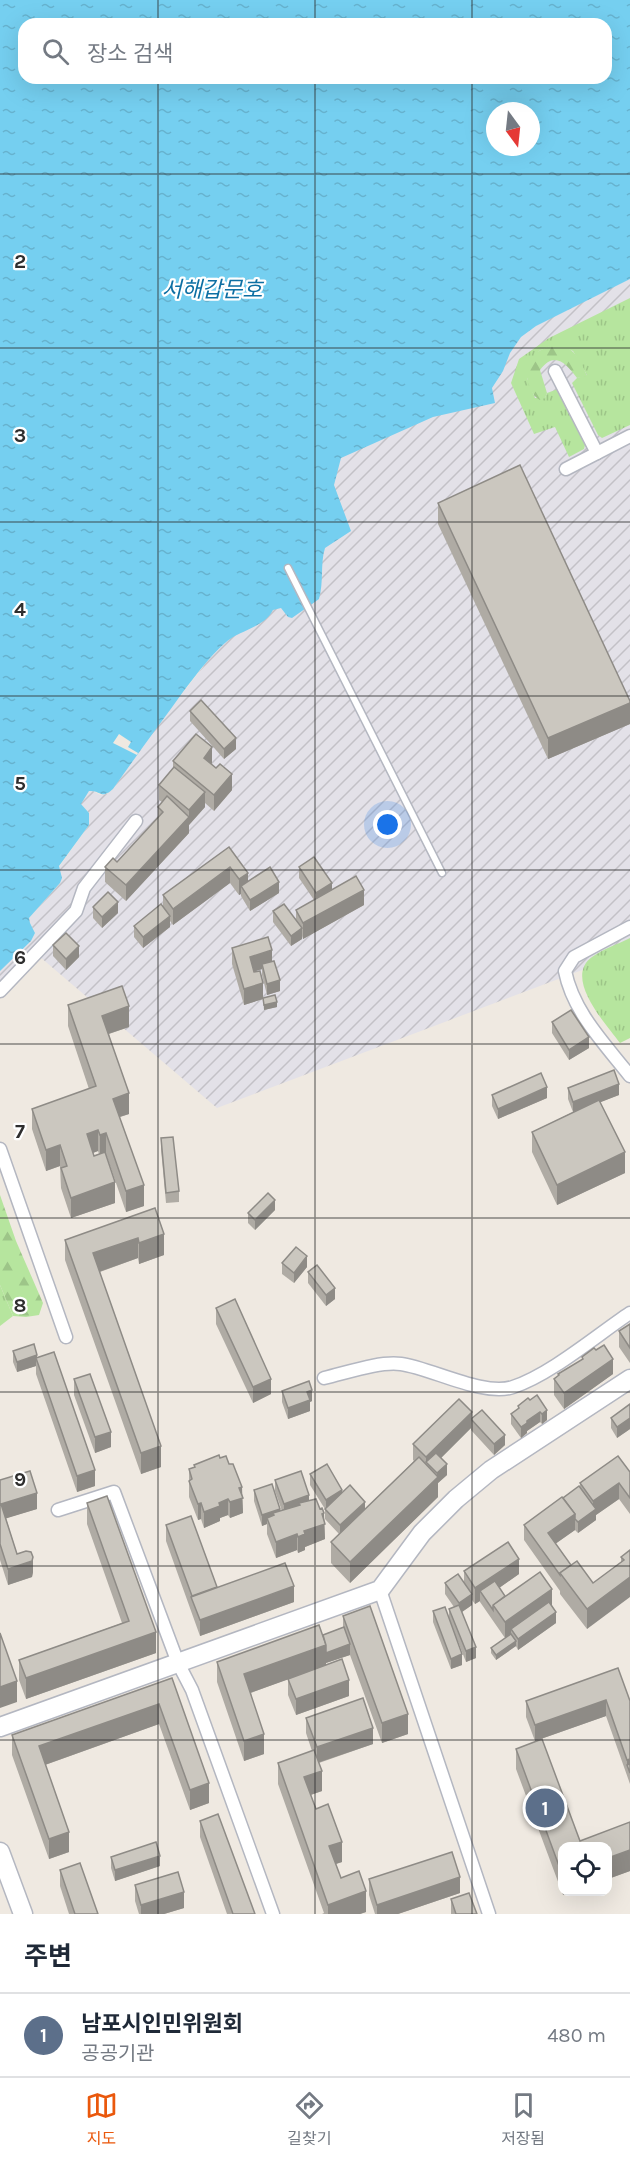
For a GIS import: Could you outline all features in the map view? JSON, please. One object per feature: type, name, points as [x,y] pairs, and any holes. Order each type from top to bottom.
[{"type":"street","points":[[555,371],[597,453]]},
{"type":"street","points":[[566,469],[630,436]]},
{"type":"street","points":[[0,991],[76,911],[84,888],[136,821]]},
{"type":"street","points":[[630,927],[574,957],[564,971],[567,984],[581,1013],[630,1076]]},
{"type":"street","points":[[0,1149],[66,1337]]},
{"type":"street","points":[[324,1378],[378,1366],[400,1364],[491,1388],[512,1388],[546,1370],[630,1313]]},
{"type":"street","points":[[0,1726],[380,1590],[422,1533],[456,1499],[491,1470],[630,1379]]},
{"type":"street","points":[[58,1510],[114,1492],[178,1663],[192,1690],[273,1914]]},
{"type":"street","points":[[380,1590],[489,1914]]},
{"type":"street","points":[[0,1852],[23,1914]]},
{"type":"lane","points":[[288,568],[442,873]]},
{"type":"shaded area","points":[[630,4],[630,952],[217,1108],[33,951],[0,983],[0,971],[31,941],[35,933],[29,918],[60,883],[59,867],[89,825],[89,813],[81,804],[83,797],[89,791],[100,795],[107,794],[113,789],[149,736],[203,667],[495,84],[612,84],[612,19]]},
{"type":"green space","points":[[630,298],[630,425],[602,438],[598,435],[572,383],[577,378],[587,375],[573,351],[555,344],[539,351],[527,378],[535,398],[545,398],[547,393],[558,389],[585,445],[584,449],[569,457],[555,427],[534,434],[511,383],[519,359],[549,338]]},
{"type":"green space","points":[[555,343],[567,347],[576,355],[587,376],[577,378],[560,361],[555,360],[545,364],[540,370],[547,393],[545,398],[540,400],[531,390],[525,366],[539,351]]},
{"type":"green space","points":[[630,938],[630,1038],[620,1043],[590,1001],[582,977],[584,966],[592,957]]},
{"type":"green space","points":[[0,1195],[16,1241],[43,1303],[39,1315],[13,1316],[0,1285]]},
{"type":"green space","points":[[0,1285],[13,1316],[0,1326]]},
{"type":"water","name":"서해갑문호","points":[[0,0],[630,0],[630,279],[536,326],[521,337],[492,388],[495,403],[433,417],[341,458],[334,485],[351,531],[325,548],[319,599],[292,618],[288,617],[281,608],[273,610],[264,621],[225,643],[193,679],[113,789],[106,794],[89,791],[81,804],[89,813],[89,825],[59,866],[62,878],[60,883],[29,918],[35,933],[31,941],[0,971]]},
{"type":"pier","points":[[119,734],[131,742],[128,747],[138,753],[137,755],[113,743]]},
{"type":"building","points":[[520,465],[630,701],[630,703],[548,738],[438,503]]},
{"type":"building","points":[[201,700],[236,738],[224,749],[190,711]]},
{"type":"building","points":[[196,734],[212,747],[204,758],[216,768],[220,764],[232,774],[214,795],[173,761]]},
{"type":"building","points":[[174,767],[205,792],[189,810],[159,785]]},
{"type":"building","points":[[167,796],[189,817],[126,885],[105,867],[113,858],[117,862],[163,812],[158,807]]},
{"type":"building","points":[[229,847],[248,873],[239,879],[230,867],[173,909],[163,895]]},
{"type":"building","points":[[314,857],[332,883],[316,893],[299,867]]},
{"type":"building","points":[[270,867],[279,882],[250,900],[241,886]]},
{"type":"building","points":[[356,876],[364,890],[303,923],[296,910]]},
{"type":"building","points":[[108,892],[118,902],[102,917],[93,907]]},
{"type":"building","points":[[161,904],[170,916],[143,937],[134,926]]},
{"type":"building","points":[[284,904],[302,928],[291,936],[273,911]]},
{"type":"building","points":[[66,933],[79,946],[66,959],[53,945]]},
{"type":"building","points":[[268,937],[272,950],[250,957],[254,972],[260,971],[263,983],[244,989],[232,948]]},
{"type":"building","points":[[274,961],[280,980],[267,984],[262,964]]},
{"type":"building","points":[[122,986],[129,1006],[102,1016],[129,1093],[113,1099],[144,1185],[126,1191],[106,1133],[100,1135],[98,1130],[87,1134],[94,1156],[105,1152],[115,1182],[71,1198],[61,1168],[67,1166],[60,1145],[46,1150],[32,1109],[96,1086],[68,1005]]},
{"type":"building","points":[[275,995],[277,1002],[264,1005],[263,998]]},
{"type":"building","points":[[571,1010],[589,1037],[569,1050],[552,1022]]},
{"type":"building","points":[[614,1070],[619,1084],[573,1102],[568,1088]]},
{"type":"building","points":[[541,1073],[547,1087],[498,1109],[492,1095]]},
{"type":"building","points":[[599,1100],[625,1152],[557,1185],[532,1132]]},
{"type":"building","points":[[173,1137],[179,1191],[166,1193],[161,1138]]},
{"type":"building","points":[[268,1193],[275,1200],[255,1220],[248,1213]]},
{"type":"building","points":[[155,1208],[164,1234],[139,1243],[138,1238],[93,1253],[161,1446],[141,1453],[65,1240]]},
{"type":"building","points":[[296,1247],[307,1256],[294,1273],[282,1263]]},
{"type":"building","points":[[317,1265],[335,1288],[326,1295],[308,1272]]},
{"type":"building","points":[[235,1299],[271,1379],[253,1387],[216,1308]]},
{"type":"building","points":[[630,1324],[630,1348],[619,1331]]},
{"type":"building","points":[[34,1344],[37,1355],[17,1362],[13,1351]]},
{"type":"building","points":[[604,1345],[613,1359],[564,1393],[554,1379],[558,1374],[583,1359],[582,1357],[594,1348],[596,1350]]},
{"type":"building","points":[[54,1352],[95,1470],[77,1476],[36,1358]]},
{"type":"building","points":[[90,1374],[111,1432],[95,1437],[74,1379]]},
{"type":"building","points":[[309,1381],[312,1390],[307,1392],[310,1400],[288,1408],[282,1391]]},
{"type":"building","points":[[537,1395],[547,1410],[542,1414],[540,1412],[521,1427],[511,1414],[528,1398],[530,1400]]},
{"type":"building","points":[[459,1399],[472,1412],[426,1457],[413,1444]]},
{"type":"building","points":[[630,1404],[630,1418],[617,1427],[611,1418]]},
{"type":"building","points":[[482,1410],[505,1435],[494,1444],[471,1419]]},
{"type":"building","points":[[436,1453],[447,1464],[437,1473],[426,1462]]},
{"type":"building","points":[[219,1455],[220,1458],[226,1456],[229,1464],[233,1464],[242,1487],[239,1488],[243,1498],[230,1502],[228,1499],[219,1503],[220,1506],[204,1512],[201,1503],[198,1504],[189,1481],[192,1479],[189,1469]]},
{"type":"building","points":[[618,1456],[630,1472],[630,1498],[619,1483],[593,1501],[580,1483]]},
{"type":"building","points":[[419,1457],[438,1477],[350,1562],[331,1542]]},
{"type":"building","points":[[327,1464],[342,1490],[326,1500],[310,1474]]},
{"type":"building","points":[[30,1471],[37,1493],[1,1504],[17,1554],[26,1551],[31,1552],[33,1557],[32,1561],[8,1569],[0,1544],[0,1480]]},
{"type":"building","points":[[301,1471],[309,1495],[284,1504],[275,1480]]},
{"type":"building","points":[[272,1484],[280,1509],[262,1515],[254,1490]]},
{"type":"building","points":[[350,1485],[365,1502],[340,1525],[325,1509]]},
{"type":"building","points":[[579,1486],[596,1509],[578,1522],[563,1498]]},
{"type":"building","points":[[107,1496],[156,1632],[26,1678],[19,1660],[129,1621],[87,1503]]},
{"type":"building","points":[[562,1497],[575,1514],[548,1533],[571,1565],[560,1575],[524,1525]]},
{"type":"building","points":[[316,1499],[324,1513],[322,1514],[325,1524],[304,1531],[305,1534],[298,1537],[297,1534],[276,1542],[267,1518],[274,1515],[273,1513]]},
{"type":"building","points":[[191,1516],[217,1587],[192,1596],[166,1525]]},
{"type":"building","points":[[508,1542],[519,1559],[475,1588],[464,1571]]},
{"type":"building","points":[[630,1550],[630,1577],[587,1609],[560,1573],[577,1561],[593,1583],[624,1560],[621,1557]]},
{"type":"building","points":[[285,1563],[294,1586],[200,1620],[191,1597]]},
{"type":"building","points":[[540,1572],[552,1589],[505,1622],[493,1605]]},
{"type":"building","points":[[458,1574],[472,1594],[459,1603],[445,1583]]},
{"type":"building","points":[[495,1581],[505,1596],[493,1605],[493,1610],[480,1591]]},
{"type":"building","points":[[549,1602],[556,1612],[518,1639],[511,1629]]},
{"type":"building","points":[[459,1605],[476,1647],[466,1651],[449,1609]]},
{"type":"building","points":[[370,1606],[408,1714],[382,1723],[343,1616]]},
{"type":"building","points":[[445,1607],[462,1654],[451,1659],[433,1611]]},
{"type":"building","points":[[319,1625],[326,1645],[244,1674],[264,1734],[244,1741],[217,1662]]},
{"type":"building","points":[[344,1627],[350,1644],[326,1653],[323,1635]]},
{"type":"building","points":[[0,1633],[17,1681],[0,1687]]},
{"type":"building","points":[[511,1634],[516,1641],[496,1655],[491,1648]]},
{"type":"building","points":[[342,1659],[349,1680],[296,1699],[288,1679]]},
{"type":"building","points":[[618,1668],[630,1701],[630,1759],[627,1760],[606,1700],[535,1725],[526,1701]]},
{"type":"building","points":[[172,1678],[209,1783],[190,1790],[159,1704],[39,1746],[69,1832],[49,1839],[12,1735]]},
{"type":"building","points":[[363,1698],[373,1728],[317,1747],[306,1718]]},
{"type":"building","points":[[542,1739],[580,1841],[630,1822],[630,1850],[612,1857],[612,1842],[558,1842],[558,1863],[516,1749]]},
{"type":"building","points":[[314,1750],[322,1771],[304,1777],[316,1809],[328,1804],[342,1842],[329,1846],[341,1878],[359,1871],[366,1891],[328,1905],[278,1763]]},
{"type":"building","points":[[218,1814],[255,1914],[233,1914],[200,1821]]},
{"type":"building","points":[[156,1842],[160,1856],[115,1870],[111,1857]]},
{"type":"building","points":[[452,1852],[460,1877],[377,1905],[369,1879]]},
{"type":"building","points":[[80,1863],[98,1914],[75,1914],[60,1870]]},
{"type":"building","points":[[178,1872],[184,1892],[141,1905],[135,1885]]},
{"type":"building","points":[[469,1893],[477,1914],[456,1914],[451,1899]]},
{"type":"place","name":"남포시인민위원회","points":[[545,1808]]}]
